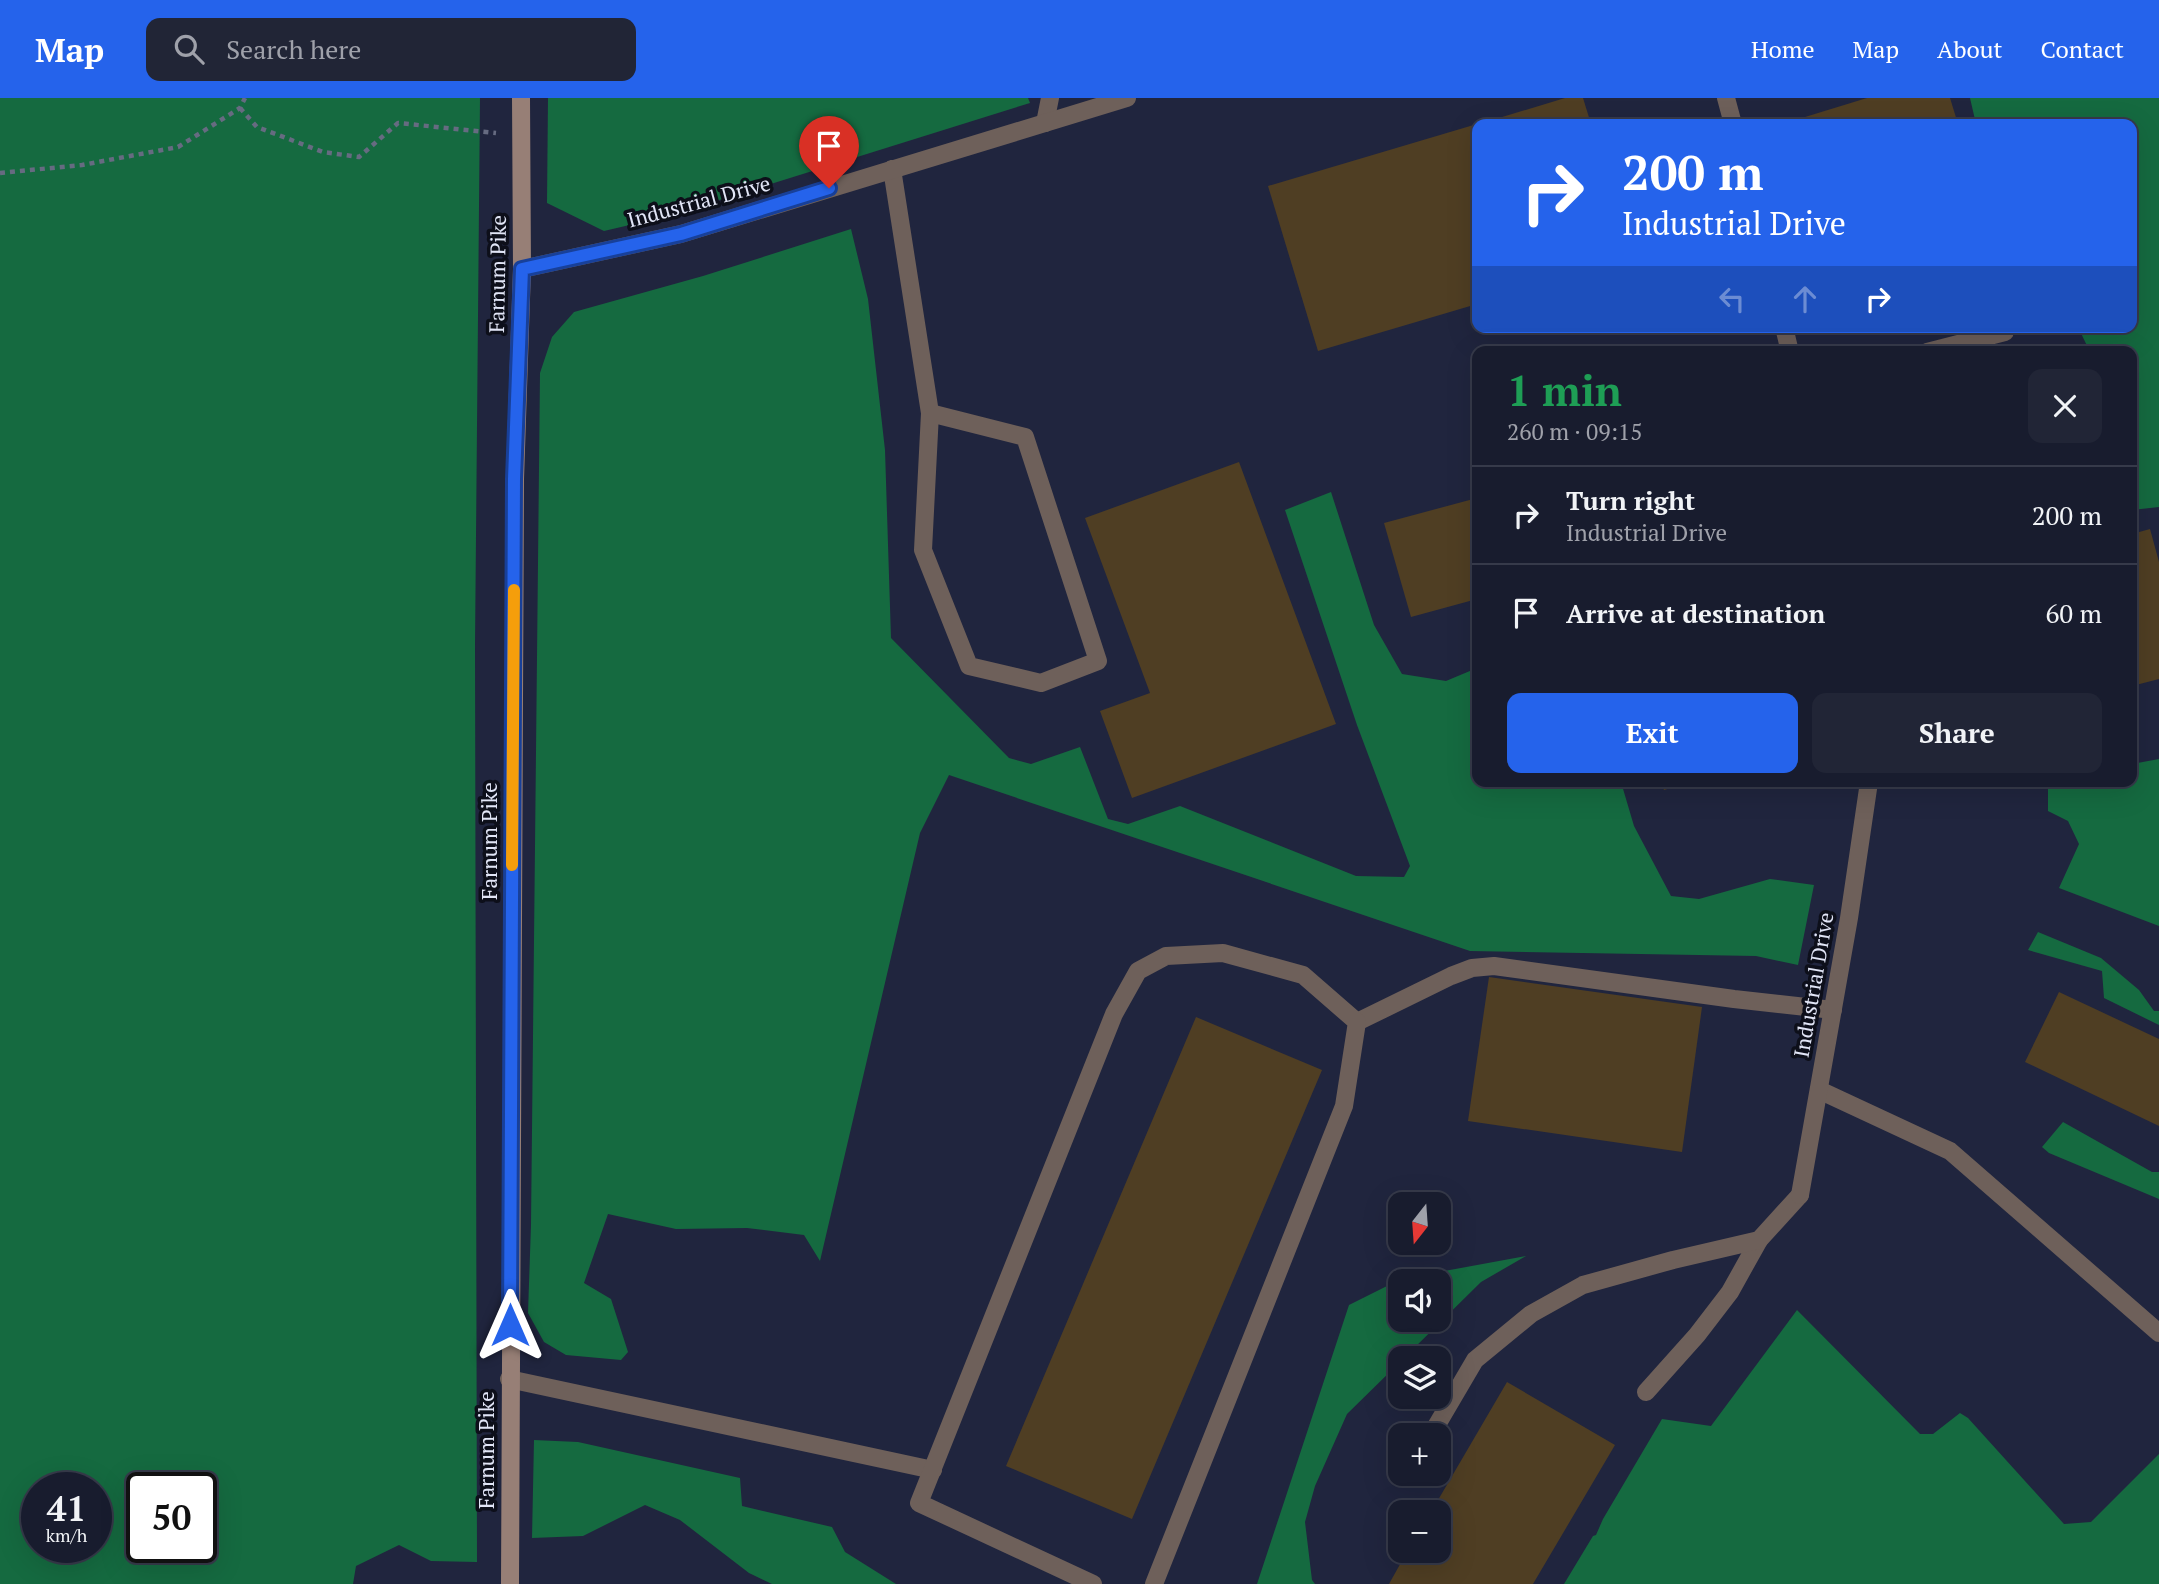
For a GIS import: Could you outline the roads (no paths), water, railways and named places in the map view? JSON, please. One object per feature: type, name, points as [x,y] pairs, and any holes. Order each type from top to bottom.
[{"type":"main road","name":"Farnum Pike","points":[[510,1584],[514,479],[522,269],[521,98]]},
{"type":"street","points":[[1045,123],[1050,98]]},
{"type":"street","name":"Industrial Drive","points":[[522,269],[681,234],[1127,98]]},
{"type":"street","points":[[1726,98],[1732,119]]},
{"type":"street","points":[[892,169],[930,413],[923,550],[969,666],[1041,683],[1098,661],[1025,437],[930,413]]},
{"type":"street","points":[[1950,346],[2001,333]]},
{"type":"street","name":"Industrial Drive","points":[[1759,1240],[1800,1195],[1849,918],[1868,787]]},
{"type":"street","points":[[1093,1584],[919,1503],[1114,1014],[1138,971],[1166,956],[1223,953],[1303,975],[1356,1022]]},
{"type":"street","points":[[1356,1022],[1451,976],[1472,968],[1494,966],[1833,1010]]},
{"type":"street","points":[[1154,1584],[1344,1106],[1356,1022]]},
{"type":"street","points":[[1819,1090],[1950,1151],[2159,1332]]},
{"type":"street","points":[[1646,1392],[1697,1335],[1730,1292],[1759,1240]]},
{"type":"street","points":[[1438,1423],[1475,1360],[1531,1314],[1583,1285],[1672,1260],[1759,1240]]},
{"type":"street","points":[[509,1379],[933,1470]]}]
